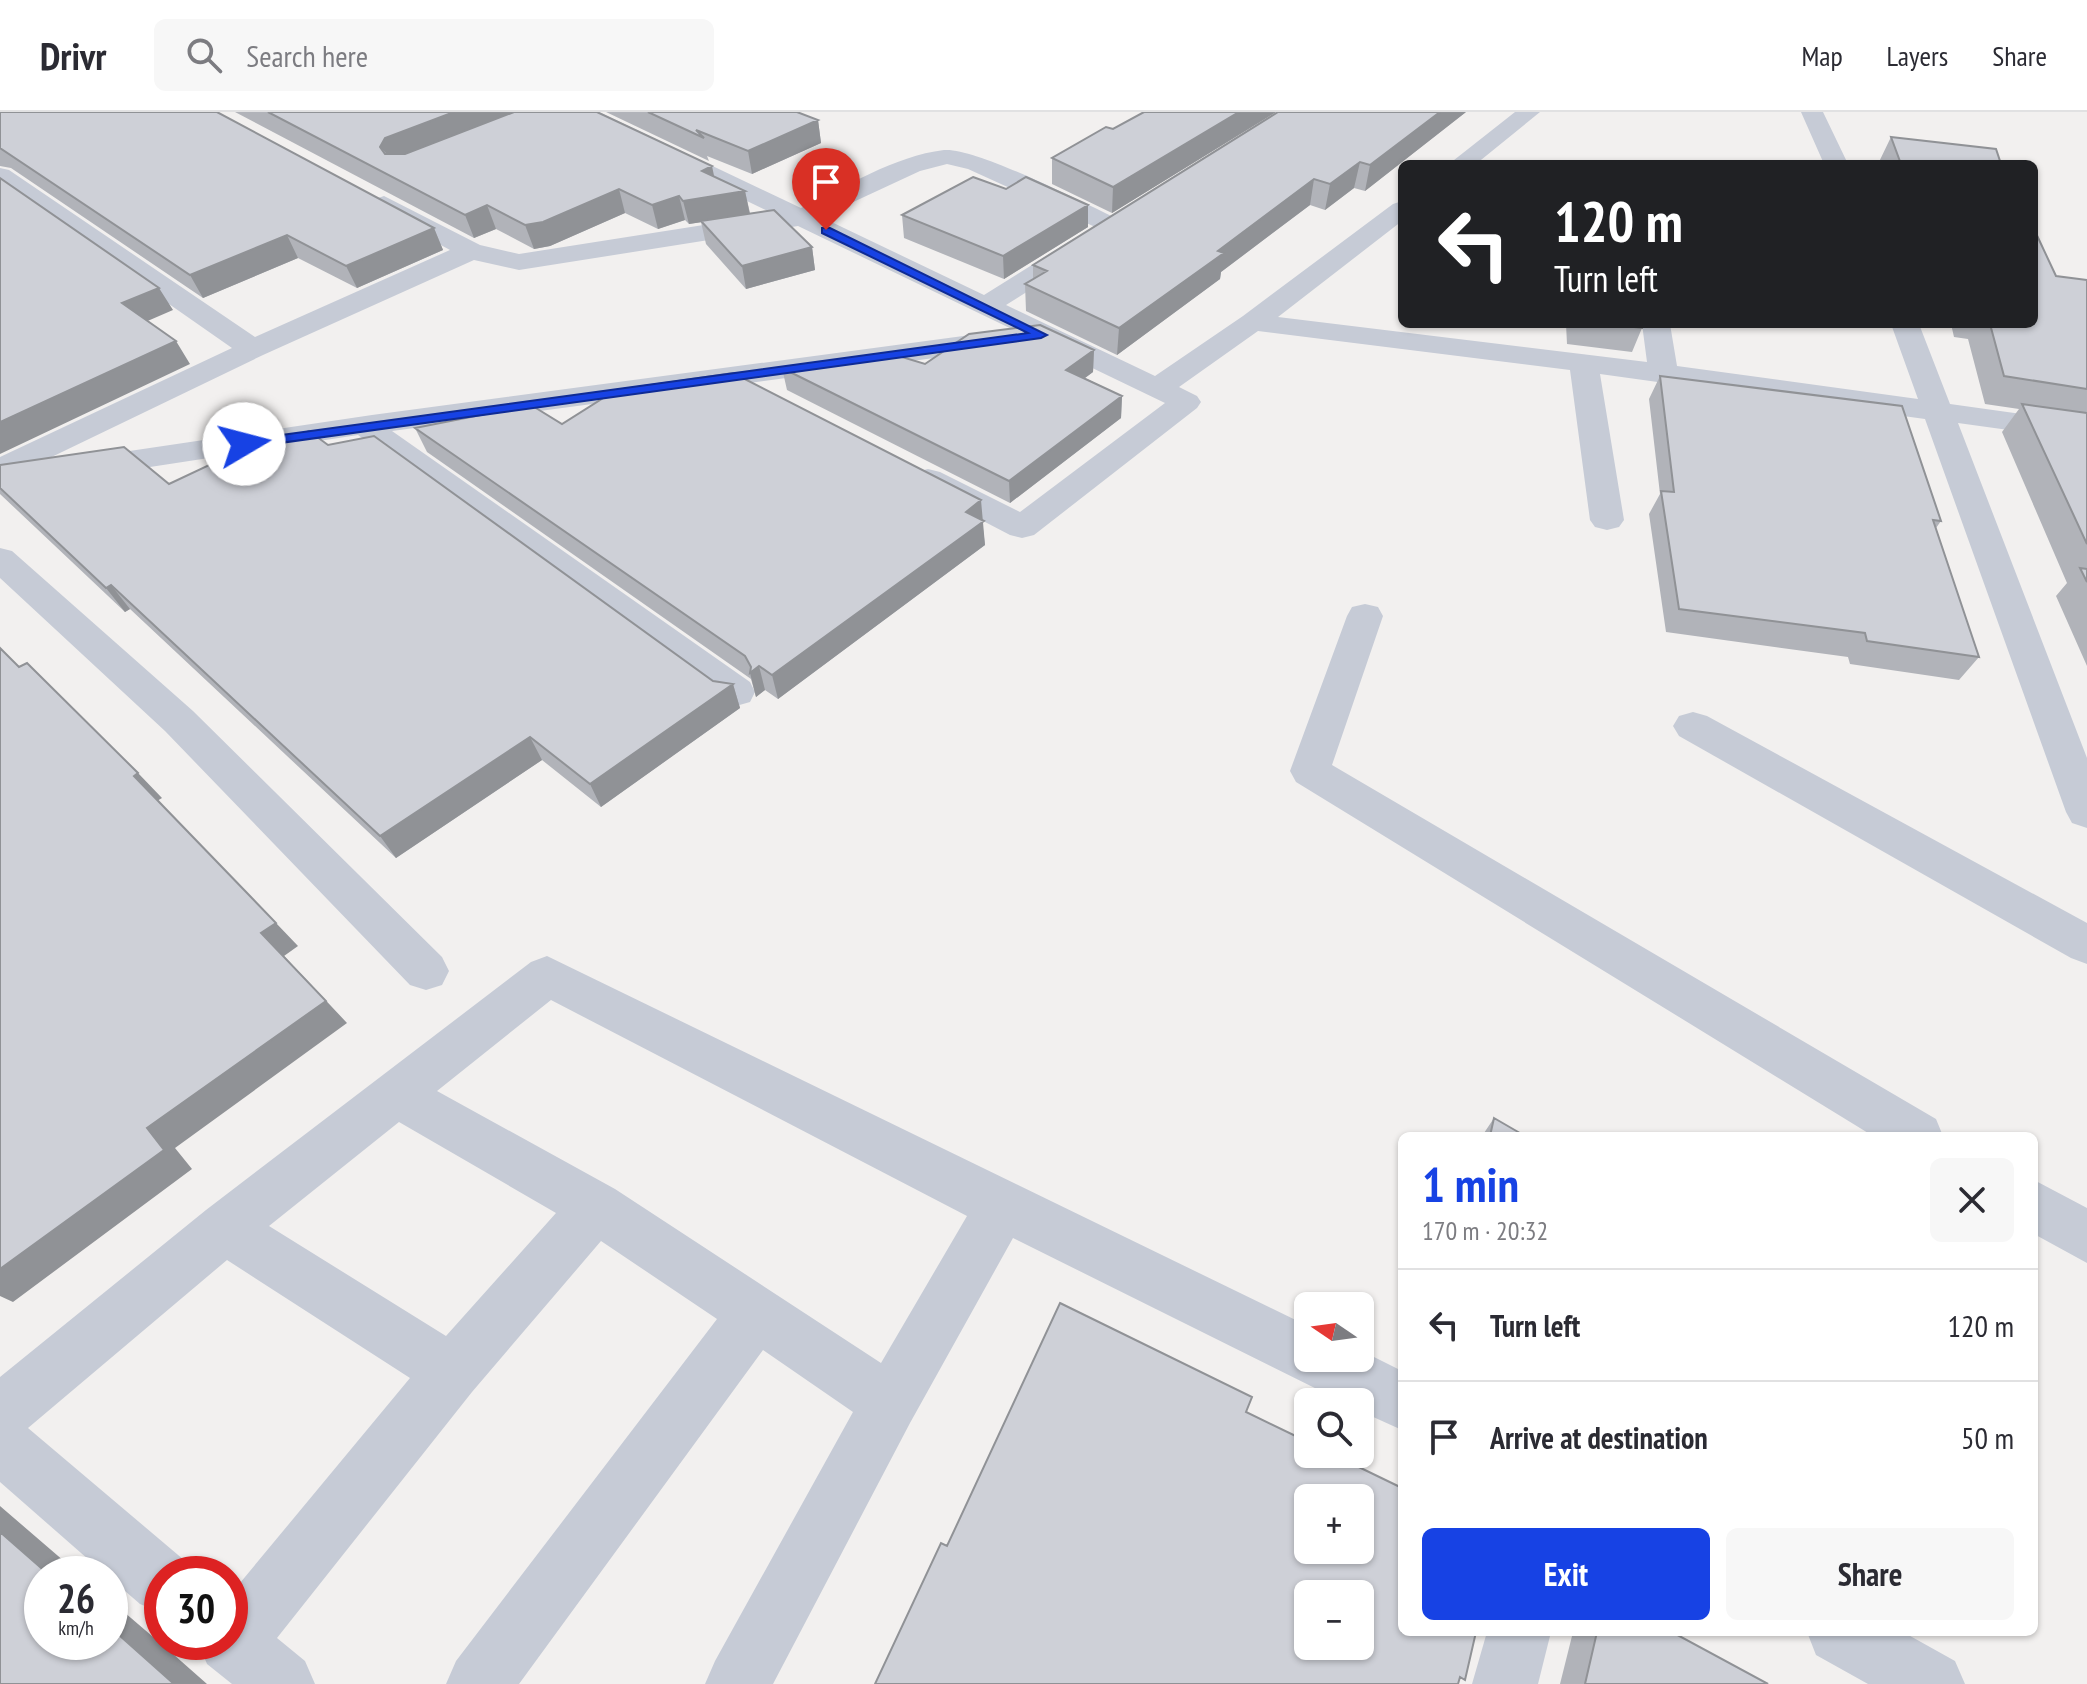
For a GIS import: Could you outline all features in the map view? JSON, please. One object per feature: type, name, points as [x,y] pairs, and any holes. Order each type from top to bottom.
[{"type":"street","points":[[581,112],[1186,402],[1022,527],[897,463]]},
{"type":"street","points":[[1466,160],[1529,112]]},
{"type":"street","points":[[1812,112],[1834,160]]},
{"type":"street","points":[[367,194],[471,251],[519,262],[799,218],[911,166],[947,157],[975,163],[1113,226]]},
{"type":"street","points":[[0,175],[253,349]]},
{"type":"street","points":[[984,307],[1139,209]]},
{"type":"street","points":[[1157,388],[1253,322],[1398,212]]},
{"type":"street","points":[[0,469],[253,349],[471,251]]},
{"type":"street","points":[[1253,322],[1663,373],[2087,432]]},
{"type":"street","points":[[1657,328],[1663,373]]},
{"type":"street","points":[[1907,328],[2087,812]]},
{"type":"street","points":[[0,480],[365,426],[1041,335]]},
{"type":"street","points":[[1584,364],[1607,520]]},
{"type":"street","points":[[731,377],[772,398]]},
{"type":"street","points":[[365,426],[736,692]]},
{"type":"street","points":[[0,559],[179,721],[426,971]]},
{"type":"street","points":[[1365,616],[1310,771],[1911,1132]]},
{"type":"street","points":[[1693,726],[2087,945]]},
{"type":"street","points":[[0,1414],[225,1228],[547,976],[1002,1206],[1294,1348]]},
{"type":"street","points":[[396,1094],[596,1207],[890,1403]]},
{"type":"street","points":[[738,1684],[890,1403],[1002,1206]]},
{"type":"street","points":[[248,1621],[452,1372],[596,1207]]},
{"type":"street","points":[[2038,1207],[2087,1237]]},
{"type":"street","points":[[225,1228],[452,1372]]},
{"type":"street","points":[[479,1684],[756,1313]]},
{"type":"street","points":[[1343,1372],[1398,1399]]},
{"type":"street","points":[[0,1443],[144,1567]]},
{"type":"street","points":[[1505,1684],[1518,1636]]},
{"type":"street","points":[[1846,1636],[1932,1684]]},
{"type":"street","points":[[248,1656],[282,1684]]},
{"type":"building","points":[[0,112],[217,112],[434,228],[346,266],[287,235],[190,275],[0,148]]},
{"type":"building","points":[[268,112],[454,112],[385,138],[380,147],[385,154],[405,154],[514,112],[597,112],[712,166],[702,171],[745,191],[683,201],[679,196],[652,205],[619,189],[543,222],[525,225],[487,205],[465,215]]},
{"type":"building","points":[[648,112],[797,112],[818,120],[748,151],[696,130],[704,138]]},
{"type":"building","points":[[1144,112],[1239,112],[1113,187],[1052,158],[1106,127],[1113,129]]},
{"type":"building","points":[[1278,112],[1440,112],[1370,165],[1360,162],[1330,184],[1314,179],[1218,251],[1224,253],[1119,328],[1025,284],[1047,271],[1033,265]]},
{"type":"building","points":[[1891,137],[1996,149],[2000,160],[1900,160]]},
{"type":"building","points":[[973,177],[1006,189],[1026,177],[1088,205],[1003,256],[902,215]]},
{"type":"building","points":[[0,178],[159,288],[122,303],[176,341],[0,422]]},
{"type":"building","points":[[774,210],[812,247],[742,266],[701,221]]},
{"type":"building","points":[[2038,238],[2056,276],[2087,280],[2087,389],[2004,376],[1991,328],[2038,328]]},
{"type":"building","points":[[1040,325],[1094,350],[1066,370],[1122,396],[1009,481],[782,368],[892,354],[925,364],[969,334]]},
{"type":"building","points":[[733,373],[981,500],[966,512],[984,521],[772,675],[759,666],[750,673],[751,667],[745,656],[415,428],[531,405],[562,424],[616,390]]},
{"type":"building","points":[[1660,376],[1902,406],[1941,521],[1933,520],[1979,657],[1867,641],[1865,633],[1679,609],[1661,491],[1674,492]]},
{"type":"building","points":[[2022,404],[2087,413],[2087,544]]},
{"type":"building","points":[[309,431],[328,445],[374,436],[713,681],[733,684],[590,784],[530,737],[380,836],[111,585],[106,588],[0,488],[0,465],[124,447],[169,484],[256,443],[260,446],[271,441],[277,446]]},
{"type":"building","points":[[2080,568],[2087,569],[2087,582]]},
{"type":"building","points":[[0,648],[19,667],[27,663],[138,773],[134,776],[276,923],[261,933],[326,1001],[147,1128],[164,1150],[0,1269]]},
{"type":"building","points":[[1494,1118],[1518,1132],[1491,1132]]},
{"type":"building","points":[[1060,1303],[1252,1397],[1246,1412],[1294,1435],[1294,1468],[1361,1468],[1398,1486],[1398,1636],[1475,1636],[1465,1680],[1460,1677],[1458,1684],[875,1684],[941,1543],[947,1546]]},
{"type":"building","points":[[0,1532],[27,1556],[24,1556],[24,1660],[128,1660],[128,1643],[174,1684],[0,1684]]},
{"type":"building","points":[[1596,1636],[1679,1636],[1768,1684],[1585,1684]]},
{"type":"route","points":[[244,444],[372,424],[1041,335],[826,230]]}]
